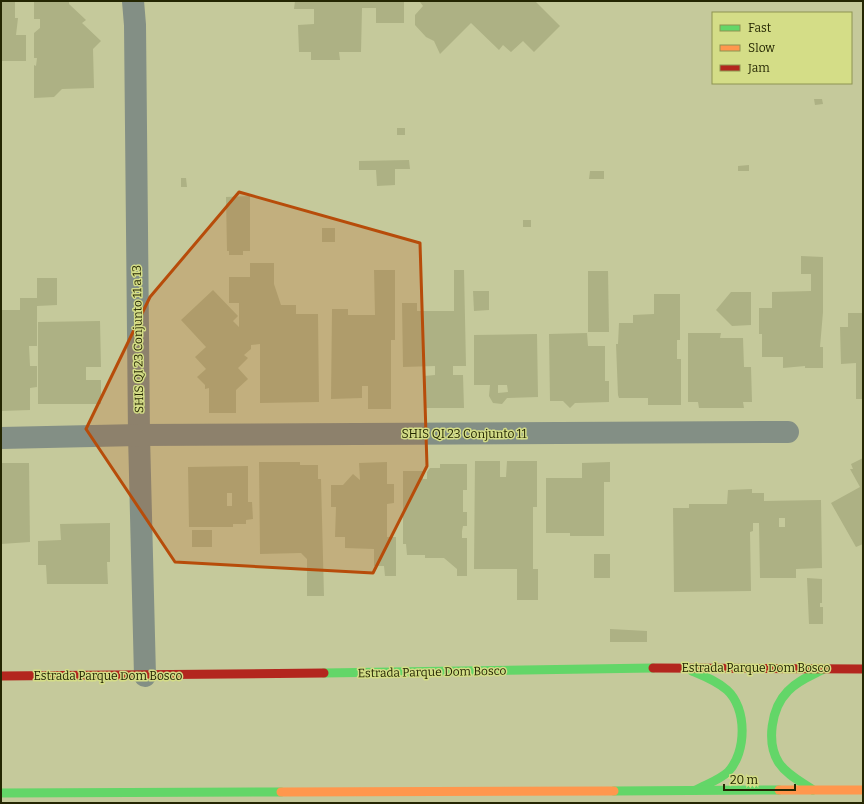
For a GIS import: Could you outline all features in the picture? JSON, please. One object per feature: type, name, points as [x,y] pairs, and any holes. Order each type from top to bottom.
[{"type":"main road","name":"Estrada Parque Dom Bosco","points":[[1,676],[145,676],[684,668],[863,669]]},
{"type":"main road","points":[[684,668],[716,682],[731,694],[741,713],[741,741],[736,757],[729,770],[718,779],[695,791]]},
{"type":"main road","points":[[813,790],[785,770],[778,761],[772,739],[774,714],[784,695],[798,682],[825,669]]},
{"type":"main road","points":[[1,793],[418,797],[695,791],[863,790]]},
{"type":"street","name":"SHIS QI 23 Conjunto 11 a 13","points":[[133,1],[135,25],[139,435],[145,676]]},
{"type":"street","name":"SHIS QI 23 Conjunto 11","points":[[1,438],[139,435],[788,432]]},
{"type":"highlighted area","points":[[239,192],[420,243],[427,466],[373,573],[175,562],[86,429],[150,297]]},
{"type":"building","points":[[1,1],[15,1],[15,18],[18,18],[16,35],[26,35],[26,61],[1,61]]},
{"type":"building","points":[[34,1],[69,1],[69,4],[86,20],[82,23],[101,41],[93,49],[94,88],[62,89],[54,97],[34,98],[34,65],[36,66],[37,58],[34,58],[34,33],[40,28],[40,19],[34,19]]},
{"type":"building","points":[[295,1],[404,1],[404,23],[376,23],[376,8],[362,8],[361,52],[339,52],[340,60],[311,60],[311,52],[299,52],[298,25],[314,24],[314,9],[294,9]]},
{"type":"building","points":[[535,1],[560,26],[534,52],[523,41],[511,52],[503,45],[499,50],[471,23],[440,54],[434,41],[426,37],[415,25],[415,15],[423,6],[420,2]]},
{"type":"building","points":[[814,99],[822,99],[823,104],[815,105]]},
{"type":"building","points":[[397,128],[405,128],[405,135],[397,135]]},
{"type":"building","points":[[409,160],[410,169],[395,169],[395,185],[377,186],[376,170],[359,170],[359,161]]},
{"type":"building","points":[[749,165],[749,171],[738,171],[738,166]]},
{"type":"building","points":[[590,171],[604,171],[604,179],[589,179]]},
{"type":"building","points":[[181,178],[186,178],[187,187],[181,187]]},
{"type":"building","points":[[250,196],[250,251],[243,251],[243,255],[229,255],[229,251],[227,251],[226,197]]},
{"type":"building","points":[[523,220],[531,220],[531,227],[523,227]]},
{"type":"building","points":[[322,228],[335,228],[335,242],[322,242]]},
{"type":"building","points":[[801,256],[823,257],[823,312],[820,347],[823,347],[823,368],[805,368],[805,366],[783,368],[783,357],[762,357],[762,334],[759,334],[759,308],[772,308],[772,292],[811,291],[811,274],[801,274]]},
{"type":"building","points":[[250,263],[274,263],[274,284],[281,305],[296,305],[296,314],[318,314],[319,402],[260,403],[260,344],[251,345],[251,349],[244,355],[248,358],[238,368],[248,379],[236,390],[236,413],[209,413],[209,388],[205,389],[205,385],[197,377],[206,369],[195,357],[206,347],[181,320],[213,290],[238,316],[233,321],[239,327],[239,303],[229,303],[229,277],[250,277]]},
{"type":"building","points":[[374,270],[395,270],[395,340],[391,340],[391,409],[368,409],[368,386],[362,386],[362,398],[331,399],[332,309],[348,309],[348,315],[375,315]]},
{"type":"building","points":[[454,270],[464,270],[466,366],[453,366],[453,375],[463,375],[464,408],[424,408],[424,376],[435,375],[435,366],[403,367],[402,303],[417,303],[417,311],[454,311]]},
{"type":"building","points":[[588,271],[608,271],[609,332],[588,332]]},
{"type":"building","points":[[37,278],[57,278],[57,305],[37,306],[37,346],[29,346],[30,366],[37,366],[37,387],[30,388],[30,410],[1,411],[1,310],[20,310],[20,298],[37,298]]},
{"type":"building","points":[[473,291],[489,291],[489,310],[474,311]]},
{"type":"building","points":[[731,292],[751,292],[751,325],[732,326],[716,310]]},
{"type":"building","points":[[654,294],[680,294],[680,340],[677,340],[677,359],[681,359],[681,405],[648,405],[648,398],[619,398],[618,395],[616,344],[618,344],[619,323],[633,323],[633,315],[654,314]]},
{"type":"building","points":[[848,313],[863,313],[863,399],[856,399],[856,363],[841,364],[840,327],[848,327]]},
{"type":"building","points":[[100,321],[101,367],[86,367],[86,380],[101,380],[101,404],[38,404],[38,322]]},
{"type":"building","points":[[587,333],[588,346],[605,346],[605,381],[609,381],[609,402],[575,403],[570,408],[563,401],[550,401],[549,334]]},
{"type":"building","points":[[688,333],[721,333],[720,338],[743,338],[744,367],[751,367],[752,402],[743,402],[744,408],[699,408],[698,402],[688,402]]},
{"type":"building","points":[[537,334],[538,397],[507,398],[502,404],[493,403],[489,396],[490,385],[474,385],[474,335]],"holes":[[[498,385],[507,385],[508,392],[498,393]]]},
{"type":"building","points":[[863,458],[863,544],[856,547],[831,503],[860,487],[850,469],[853,469],[851,464]]},
{"type":"building","points":[[475,461],[500,461],[500,477],[506,477],[507,461],[537,461],[537,507],[533,507],[533,569],[538,569],[538,600],[517,600],[517,569],[474,569]]},
{"type":"building","points":[[259,462],[300,462],[300,465],[318,465],[318,479],[321,479],[324,596],[307,596],[307,559],[301,553],[260,554]]},
{"type":"building","points":[[387,462],[387,484],[394,484],[394,503],[387,504],[387,537],[396,537],[396,576],[385,576],[384,566],[374,566],[374,549],[345,548],[345,537],[335,537],[336,507],[331,507],[331,485],[343,485],[353,474],[360,480],[359,463]]},
{"type":"building","points":[[610,462],[610,482],[604,482],[604,536],[570,536],[570,533],[546,533],[546,478],[582,478],[582,463]]},
{"type":"building","points":[[1,463],[29,463],[30,542],[1,544]]},
{"type":"building","points":[[440,464],[467,464],[467,490],[463,490],[463,512],[467,512],[467,526],[463,526],[462,538],[467,538],[467,576],[457,576],[457,569],[444,558],[425,558],[425,555],[407,555],[406,544],[403,544],[403,471],[423,471],[423,479],[427,479],[427,472],[430,468],[440,468]]},
{"type":"building","points":[[248,466],[248,502],[252,502],[253,519],[246,520],[246,524],[233,524],[233,527],[189,527],[188,467]],"holes":[[[227,493],[232,493],[232,506],[227,506]]]},
{"type":"building","points":[[752,489],[752,493],[764,493],[764,501],[821,500],[822,568],[796,569],[796,578],[760,578],[759,523],[753,523],[753,531],[750,532],[751,591],[674,592],[673,508],[689,508],[689,504],[727,504],[728,490]],"holes":[[[779,518],[785,518],[785,527],[779,527]]]},
{"type":"building","points":[[110,523],[110,562],[107,562],[108,584],[47,584],[46,565],[38,565],[38,541],[61,540],[60,524]]},
{"type":"building","points":[[192,530],[212,530],[212,547],[192,547]]},
{"type":"building","points":[[594,554],[610,554],[610,578],[594,578]]},
{"type":"building","points":[[807,578],[822,579],[822,603],[820,603],[820,607],[823,607],[823,624],[809,624]]},
{"type":"building","points":[[610,629],[647,631],[647,642],[610,642]]},
{"type":"traffic: fast","points":[[324,673],[653,668]]},
{"type":"traffic: fast","points":[[813,790],[790,775],[779,763],[773,746],[772,726],[774,716],[782,698],[788,691],[808,677],[822,670]]},
{"type":"traffic: fast","points":[[692,671],[715,681],[727,690],[734,698],[741,719],[742,730],[739,753],[728,772],[717,780],[696,790]]},
{"type":"traffic: fast","points":[[614,791],[779,790]]},
{"type":"traffic: fast","points":[[1,793],[281,792]]},
{"type":"traffic: slow","points":[[779,790],[863,790]]},
{"type":"traffic: slow","points":[[281,792],[614,791]]},
{"type":"traffic: jam","points":[[653,668],[863,669]]},
{"type":"traffic: jam","points":[[1,676],[324,673]]}]
